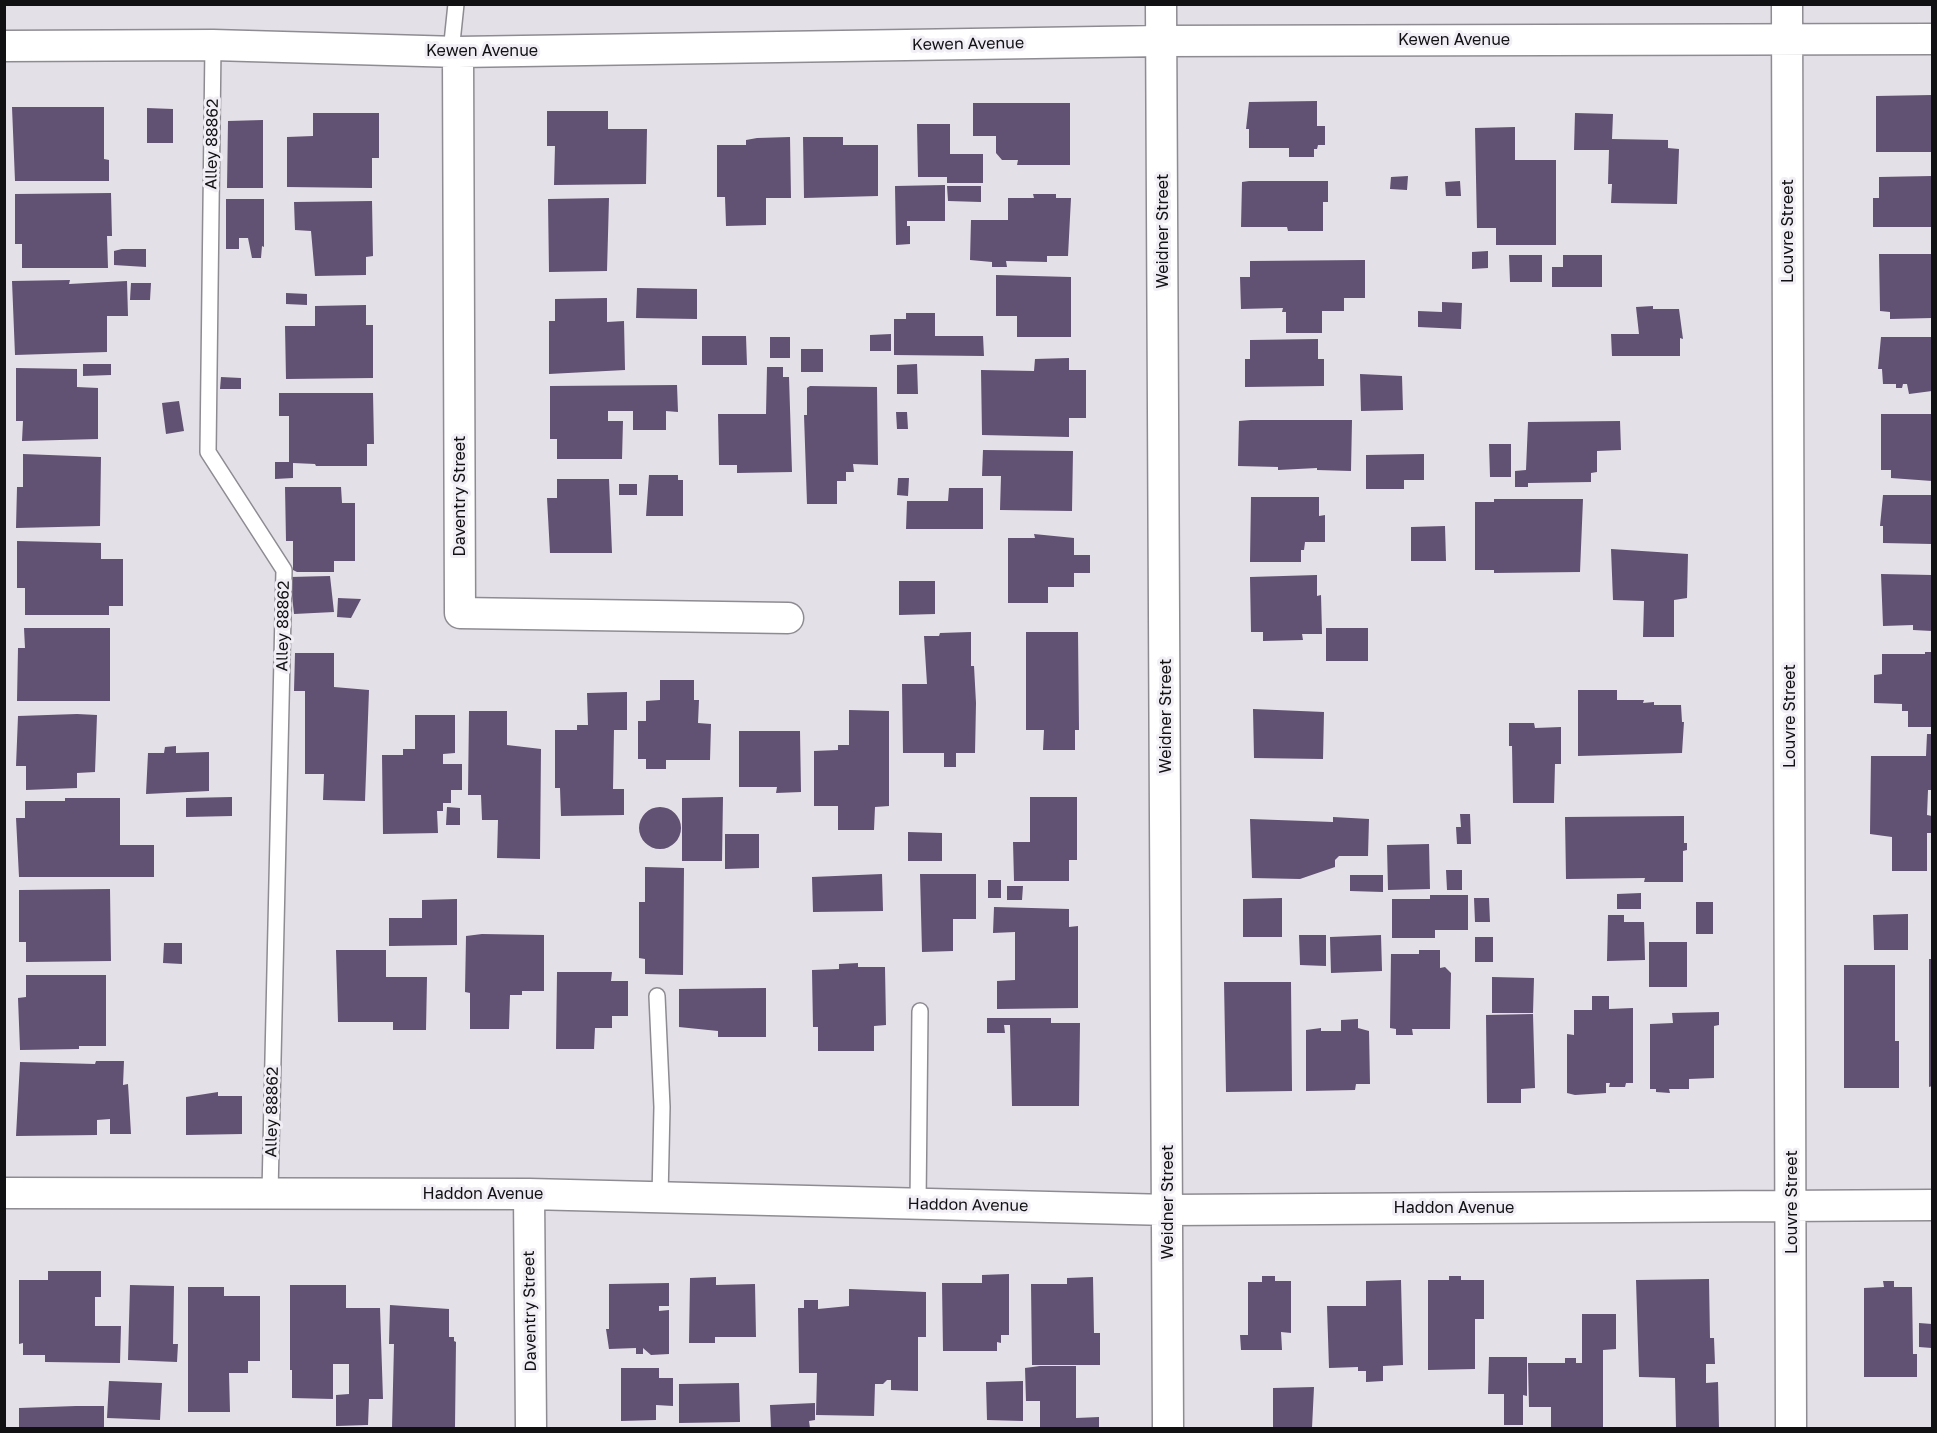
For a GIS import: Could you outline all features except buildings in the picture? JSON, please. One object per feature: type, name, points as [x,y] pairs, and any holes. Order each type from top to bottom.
[{"type":"street","name":"Weidner Street","points":[[1161,4],[1169,1210],[1168,1428]]},
{"type":"street","name":"Louvre Street","points":[[1787,4],[1791,1428]]},
{"type":"street","name":"Kewen Avenue","points":[[4,46],[213,45],[455,52],[1162,41],[1932,39]]},
{"type":"street","name":"Daventry Street","points":[[455,52],[460,613],[788,618]]},
{"type":"street","name":"Haddon Avenue","points":[[4,1193],[529,1194],[1169,1210],[1932,1205]]},
{"type":"street","name":"Daventry Street","points":[[529,1194],[531,1428]]},
{"type":"lane","points":[[455,52],[456,4]]},
{"type":"lane","name":"Alley 88862","points":[[213,45],[208,452],[284,570],[270,1192]]},
{"type":"lane","points":[[657,996],[662,1107],[660,1197]]},
{"type":"lane","points":[[918,1204],[920,1011]]}]
